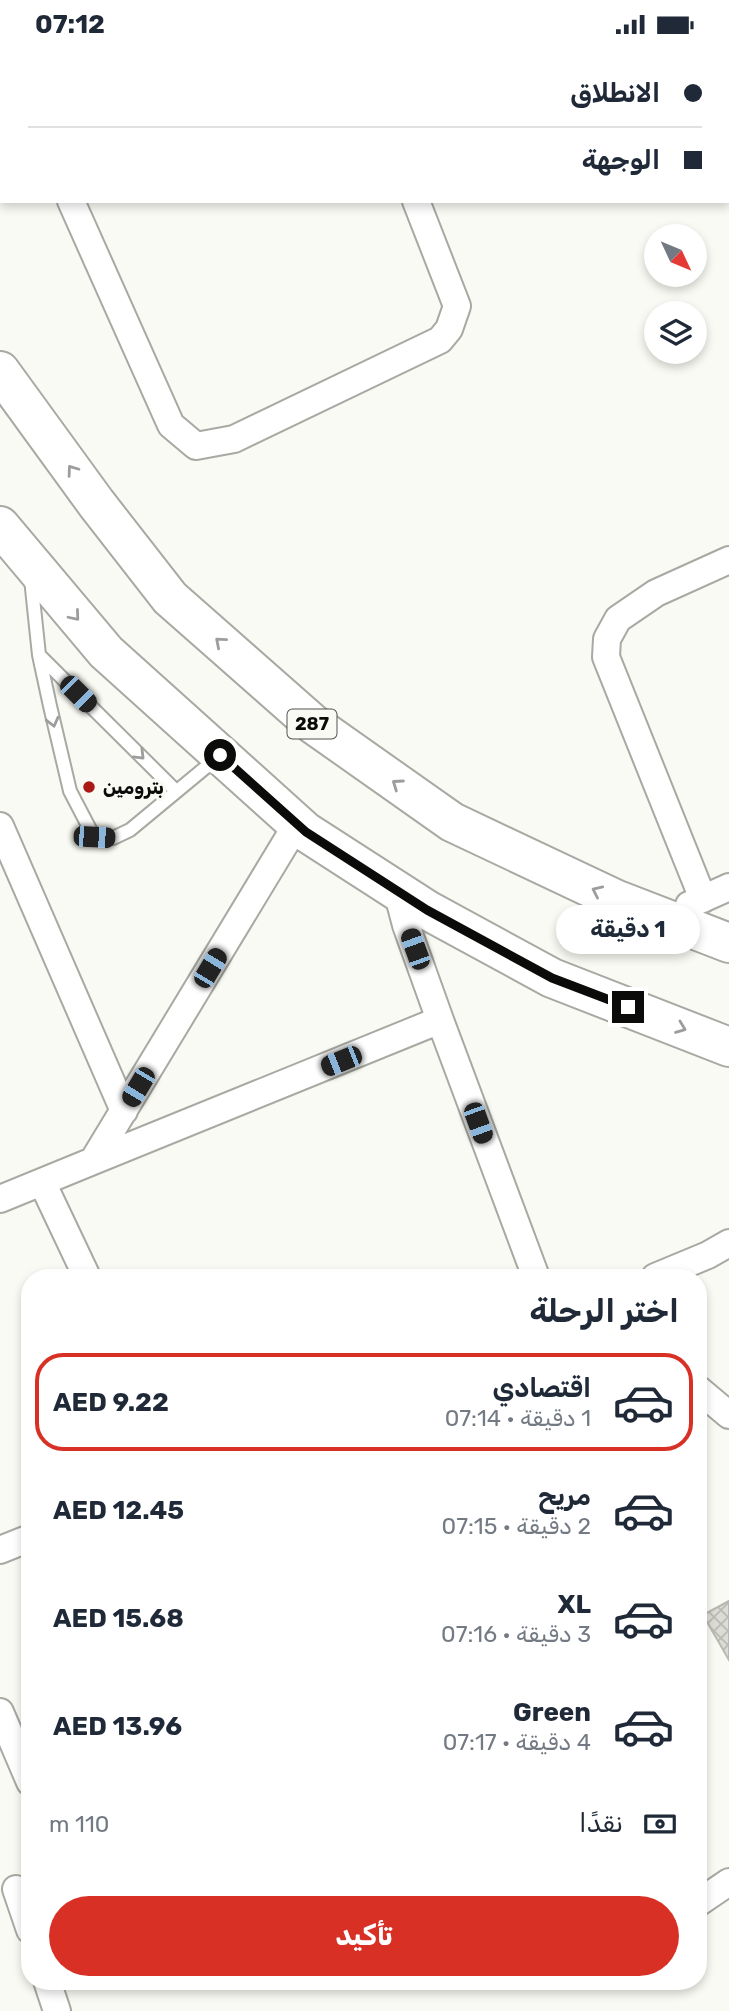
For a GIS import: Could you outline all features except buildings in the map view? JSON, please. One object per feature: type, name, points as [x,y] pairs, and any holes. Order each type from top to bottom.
[{"type":"main road","name":"287","points":[[0,371],[96,503],[170,598],[313,724],[452,822],[615,899],[729,943]]},
{"type":"main road","points":[[0,526],[106,652],[306,832],[427,910],[552,978],[729,1047]]},
{"type":"street","points":[[72,203],[171,425],[196,446],[234,439],[440,340],[449,328],[457,306],[417,203]]},
{"type":"street","points":[[703,899],[606,657],[607,639],[618,619],[656,593],[729,560]]},
{"type":"street","points":[[93,1161],[297,824]]},
{"type":"street","points":[[0,826],[124,1111]]},
{"type":"street","points":[[661,917],[729,887]]},
{"type":"street","points":[[397,891],[406,925],[440,1020],[533,1269]]},
{"type":"street","points":[[0,1199],[440,1020]]},
{"type":"street","points":[[43,1182],[83,1269]]},
{"type":"street","points":[[674,1269],[729,1243]]},
{"type":"street","points":[[707,1396],[729,1415]]},
{"type":"street","points":[[0,1550],[21,1542]]},
{"type":"street","points":[[0,1712],[21,1761]]},
{"type":"street","points":[[707,1897],[729,1882]]},
{"type":"street","points":[[50,1990],[57,2011]]},
{"type":"lane","points":[[26,558],[32,583],[39,655],[70,791],[94,837],[113,838],[130,830],[220,755]]},
{"type":"lane","points":[[39,655],[176,790]]},
{"type":"place","name":"بترومين","points":[[89,787]]},
{"type":"route","points":[[220,755],[306,832],[427,910],[552,978],[628,1007]]}]
